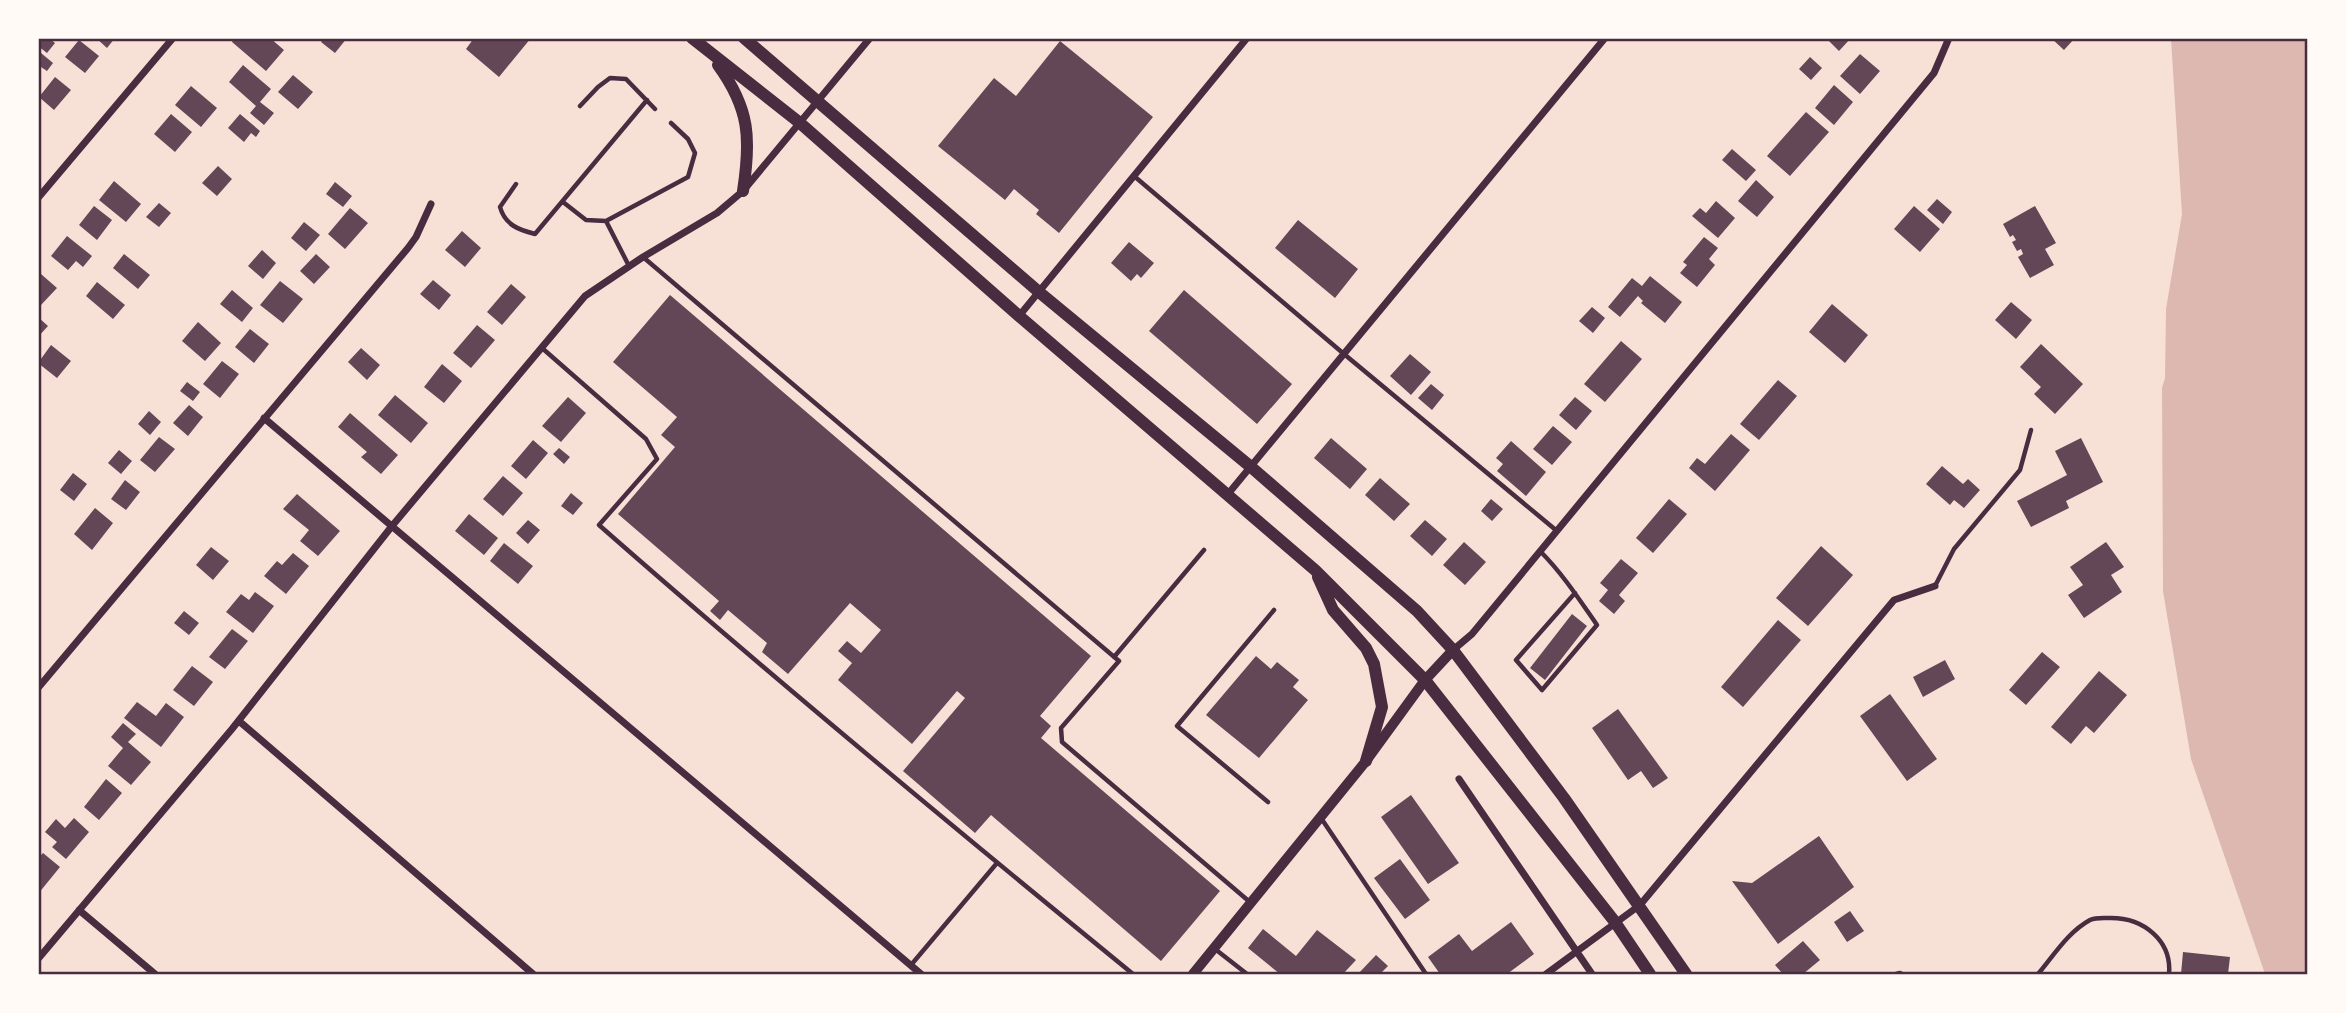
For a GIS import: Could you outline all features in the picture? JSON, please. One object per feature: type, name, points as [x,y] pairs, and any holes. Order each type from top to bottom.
[{"type":"main road","points":[[692,38],[800,123],[1019,316],[1315,570],[1425,680],[1615,922],[1650,975]]},
{"type":"main road","points":[[744,38],[1039,292],[1251,467],[1417,611],[1453,650],[1564,798],[1686,975]]},
{"type":"main road","points":[[710,54],[738,97],[749,140],[743,191]]},
{"type":"main road","points":[[1315,570],[1333,610],[1366,648],[1374,664],[1382,707],[1366,761]]},
{"type":"street","points":[[38,198],[173,38]]},
{"type":"street","points":[[38,959],[239,721],[392,526],[584,296],[717,213],[743,191],[870,38]]},
{"type":"street","points":[[1019,316],[1247,38]]},
{"type":"street","points":[[1228,494],[1605,38]]},
{"type":"street","points":[[1193,975],[1366,761],[1425,680],[1472,634],[1934,73],[1949,38]]},
{"type":"street","points":[[38,688],[408,248],[431,204]]},
{"type":"street","points":[[264,418],[921,975]]},
{"type":"street","points":[[1546,975],[1640,905],[1894,600],[1935,586]]},
{"type":"street","points":[[239,721],[533,975]]},
{"type":"street","points":[[1459,779],[1592,975]]},
{"type":"street","points":[[79,910],[155,975]]},
{"type":"lane","points":[[580,106],[610,78],[626,79],[655,109]]},
{"type":"lane","points":[[516,184],[500,207],[503,217],[517,229],[535,234],[647,100]]},
{"type":"lane","points":[[563,202],[586,220],[606,221],[688,177],[695,153],[688,139],[671,123]]},
{"type":"lane","points":[[1134,176],[1556,531]]},
{"type":"lane","points":[[606,221],[629,266]]},
{"type":"lane","points":[[643,257],[1119,661],[1061,728],[1062,743],[1251,903]]},
{"type":"lane","points":[[541,347],[646,439],[657,459],[599,525],[704,617],[1133,975]]},
{"type":"lane","points":[[1935,586],[1954,549],[2020,470],[2031,430]]},
{"type":"lane","points":[[1114,656],[1204,550]]},
{"type":"lane","points":[[1540,551],[1560,571],[1597,625],[1542,690],[1516,660],[1575,593]]},
{"type":"lane","points":[[1268,802],[1177,726],[1274,610]]},
{"type":"lane","points":[[1321,818],[1426,975]]},
{"type":"lane","points":[[910,965],[996,863]]},
{"type":"lane","points":[[2038,975],[2072,932],[2093,918],[2118,918],[2143,925],[2160,938],[2170,964],[2169,975]]},
{"type":"lane","points":[[1215,948],[1247,975]]},
{"type":"lane","points":[[1896,975],[1902,975]]},
{"type":"shaded area","points":[[2171,39],[2307,39],[2307,974],[2265,974],[2191,759],[2163,591],[2162,388],[2165,378],[2166,309],[2182,214]]},
{"type":"building","points":[[38,38],[49,38],[55,43],[47,53],[38,46]]},
{"type":"building","points":[[96,38],[115,38],[107,48]]},
{"type":"building","points":[[234,38],[270,38],[284,50],[266,71],[232,42]]},
{"type":"building","points":[[324,38],[347,38],[335,53],[321,42]]},
{"type":"building","points":[[474,38],[531,38],[499,77],[466,49]]},
{"type":"building","points":[[1826,38],[1851,38],[1839,51]]},
{"type":"building","points":[[2051,38],[2075,38],[2064,50]]},
{"type":"building","points":[[79,40],[99,56],[85,73],[65,57]]},
{"type":"building","points":[[1060,41],[1153,117],[1059,233],[1036,214],[1039,210],[1014,189],[1005,200],[938,146],[994,78],[1016,96]]},
{"type":"building","points":[[41,53],[53,63],[47,71],[38,65],[38,56]]},
{"type":"building","points":[[1860,54],[1880,71],[1860,94],[1840,76]]},
{"type":"building","points":[[1810,57],[1822,68],[1811,80],[1799,69]]},
{"type":"building","points":[[243,65],[271,89],[260,102],[274,113],[264,125],[250,113],[256,106],[229,82]]},
{"type":"building","points":[[293,75],[313,92],[298,109],[278,92]]},
{"type":"building","points":[[55,77],[71,90],[54,110],[39,97]]},
{"type":"building","points":[[1834,85],[1853,102],[1834,125],[1815,108]]},
{"type":"building","points":[[191,86],[217,108],[201,127],[175,105]]},
{"type":"building","points":[[1806,112],[1829,132],[1790,176],[1767,156]]},
{"type":"building","points":[[171,114],[192,132],[175,152],[154,134]]},
{"type":"building","points":[[240,114],[260,131],[256,137],[251,133],[244,142],[228,128]]},
{"type":"building","points":[[1732,149],[1756,170],[1746,181],[1722,160]]},
{"type":"building","points":[[218,166],[232,179],[217,196],[202,183]]},
{"type":"building","points":[[1756,180],[1774,197],[1757,217],[1738,201]]},
{"type":"building","points":[[114,181],[141,204],[126,222],[99,200]]},
{"type":"building","points":[[335,182],[352,196],[343,207],[326,194]]},
{"type":"building","points":[[1937,199],[1952,212],[1943,224],[1927,210]]},
{"type":"building","points":[[1716,201],[1735,218],[1718,238],[1692,216],[1700,208],[1706,213]]},
{"type":"building","points":[[159,203],[171,213],[159,227],[146,217]]},
{"type":"building","points":[[94,206],[112,220],[97,240],[79,225]]},
{"type":"building","points":[[1914,206],[1940,229],[1920,252],[1894,229]]},
{"type":"building","points":[[2035,206],[2056,243],[2045,249],[2054,265],[2030,278],[2018,257],[2023,254],[2021,249],[2017,251],[2012,242],[2016,240],[2013,235],[2010,237],[2003,224]]},
{"type":"building","points":[[350,208],[368,223],[345,249],[328,234]]},
{"type":"building","points":[[1298,220],[1358,269],[1335,298],[1275,248]]},
{"type":"building","points":[[304,222],[320,235],[306,251],[291,238]]},
{"type":"building","points":[[462,231],[481,248],[465,267],[445,250]]},
{"type":"building","points":[[67,236],[92,256],[83,267],[76,261],[68,270],[51,256]]},
{"type":"building","points":[[1704,237],[1718,248],[1709,259],[1715,265],[1697,287],[1680,273],[1687,265],[1683,262]]},
{"type":"building","points":[[1129,242],[1154,263],[1141,278],[1137,274],[1131,281],[1111,263]]},
{"type":"building","points":[[262,250],[276,263],[263,279],[248,266]]},
{"type":"building","points":[[124,254],[150,275],[138,289],[113,268]]},
{"type":"building","points":[[316,254],[330,267],[314,284],[300,271]]},
{"type":"building","points":[[41,274],[57,288],[41,305],[38,303],[38,277]]},
{"type":"building","points":[[1650,276],[1682,302],[1665,323],[1641,303],[1643,301],[1638,296],[1620,317],[1608,307],[1632,278],[1642,286]]},
{"type":"building","points":[[433,280],[451,295],[439,310],[420,294]]},
{"type":"building","points":[[280,281],[303,299],[283,323],[260,305]]},
{"type":"building","points":[[97,282],[125,305],[113,319],[86,296]]},
{"type":"building","points":[[511,284],[526,297],[502,325],[487,312]]},
{"type":"building","points":[[232,290],[253,308],[242,322],[220,304]]},
{"type":"building","points":[[1184,290],[1292,384],[1257,424],[1149,331]]},
{"type":"building","points":[[670,295],[1091,656],[1040,716],[1051,726],[1041,738],[1220,891],[1161,961],[991,815],[975,833],[903,771],[965,698],[957,691],[912,744],[838,680],[852,663],[838,651],[847,641],[861,653],[881,630],[850,603],[788,674],[762,652],[767,643],[728,610],[720,620],[710,611],[719,601],[618,514],[675,447],[661,435],[677,417],[613,362]]},
{"type":"building","points":[[2011,302],[2032,320],[2016,339],[1995,320]]},
{"type":"building","points":[[1832,304],[1868,335],[1845,363],[1809,332]]},
{"type":"building","points":[[1592,307],[1605,318],[1593,333],[1579,321]]},
{"type":"building","points":[[38,317],[48,326],[38,337]]},
{"type":"building","points":[[198,322],[221,343],[205,361],[182,341]]},
{"type":"building","points":[[477,325],[495,340],[471,368],[453,353]]},
{"type":"building","points":[[250,329],[269,344],[254,363],[235,347]]},
{"type":"building","points":[[1621,341],[1642,359],[1605,402],[1584,384]]},
{"type":"building","points":[[2041,344],[2083,384],[2055,414],[2034,394],[2041,387],[2020,367]]},
{"type":"building","points":[[51,345],[71,361],[57,378],[38,363]]},
{"type":"building","points":[[361,348],[380,365],[367,380],[348,362]]},
{"type":"building","points":[[1410,354],[1431,372],[1411,395],[1390,376]]},
{"type":"building","points":[[222,361],[239,374],[220,398],[203,384]]},
{"type":"building","points":[[442,364],[462,381],[444,403],[424,387]]},
{"type":"building","points":[[1778,380],[1797,396],[1759,440],[1740,424]]},
{"type":"building","points":[[187,382],[200,392],[193,401],[180,391]]},
{"type":"building","points":[[1431,384],[1444,395],[1432,410],[1418,398]]},
{"type":"building","points":[[395,395],[428,423],[411,443],[378,415]]},
{"type":"building","points":[[568,397],[586,413],[561,442],[542,426]]},
{"type":"building","points":[[1575,397],[1592,411],[1576,430],[1559,415]]},
{"type":"building","points":[[189,405],[203,417],[188,436],[173,423]]},
{"type":"building","points":[[149,411],[161,422],[150,435],[138,424]]},
{"type":"building","points":[[350,413],[398,455],[381,474],[361,457],[367,452],[338,427]]},
{"type":"building","points":[[1553,426],[1572,442],[1552,465],[1533,449]]},
{"type":"building","points":[[1731,434],[1750,450],[1715,491],[1689,468],[1697,458],[1705,464]]},
{"type":"building","points":[[159,437],[175,449],[155,472],[140,460]]},
{"type":"building","points":[[1331,438],[1367,469],[1350,489],[1314,458]]},
{"type":"building","points":[[2081,438],[2103,482],[2066,501],[2069,508],[2031,527],[2017,501],[2067,475],[2055,451]]},
{"type":"building","points":[[533,440],[548,453],[526,479],[511,466]]},
{"type":"building","points":[[1511,441],[1546,472],[1526,496],[1497,471],[1503,464],[1496,458]]},
{"type":"building","points":[[559,448],[570,457],[564,464],[553,454]]},
{"type":"building","points":[[119,450],[132,461],[121,474],[108,463]]},
{"type":"building","points":[[1942,466],[1963,484],[1968,479],[1980,490],[1964,508],[1954,500],[1950,505],[1926,484]]},
{"type":"building","points":[[73,473],[87,484],[74,501],[60,490]]},
{"type":"building","points":[[503,476],[523,493],[503,516],[483,499]]},
{"type":"building","points":[[1380,478],[1410,504],[1394,521],[1365,495]]},
{"type":"building","points":[[125,480],[140,492],[126,510],[111,499]]},
{"type":"building","points":[[571,493],[583,503],[573,515],[561,506]]},
{"type":"building","points":[[297,494],[340,531],[318,556],[300,541],[309,530],[283,509]]},
{"type":"building","points":[[1491,499],[1503,509],[1492,521],[1481,511]]},
{"type":"building","points":[[1669,499],[1687,514],[1653,553],[1636,538]]},
{"type":"building","points":[[95,508],[113,523],[92,550],[74,534]]},
{"type":"building","points":[[469,514],[498,538],[484,555],[455,531]]},
{"type":"building","points":[[528,520],[540,530],[528,544],[516,533]]},
{"type":"building","points":[[1425,520],[1447,539],[1432,556],[1410,536]]},
{"type":"building","points":[[1464,542],[1486,562],[1465,585],[1443,565]]},
{"type":"building","points":[[2106,542],[2124,567],[2111,575],[2122,592],[2084,618],[2068,595],[2083,585],[2070,567]]},
{"type":"building","points":[[504,543],[533,566],[518,584],[490,561]]},
{"type":"building","points":[[1821,546],[1853,575],[1808,626],[1776,598]]},
{"type":"building","points":[[211,547],[229,561],[213,580],[196,565]]},
{"type":"building","points":[[293,553],[309,566],[286,594],[264,576],[277,561],[282,565]]},
{"type":"building","points":[[1621,559],[1638,573],[1619,595],[1625,601],[1614,614],[1599,601],[1608,590],[1600,583]]},
{"type":"building","points":[[255,592],[274,606],[253,633],[226,612],[241,594],[249,600]]},
{"type":"building","points":[[184,611],[199,623],[189,635],[174,623]]},
{"type":"building","points":[[1572,614],[1587,626],[1545,680],[1530,668]]},
{"type":"building","points":[[1778,620],[1801,640],[1743,707],[1721,687]]},
{"type":"building","points":[[232,629],[248,641],[225,669],[209,657]]},
{"type":"building","points":[[2042,652],[2060,667],[2026,705],[2009,690]]},
{"type":"building","points":[[1256,656],[1271,669],[1277,662],[1299,680],[1293,687],[1308,700],[1259,758],[1206,715]]},
{"type":"building","points":[[1945,660],[1955,679],[1923,697],[1913,677]]},
{"type":"building","points":[[192,666],[213,682],[194,706],[173,690]]},
{"type":"building","points":[[2099,671],[2127,695],[2094,733],[2086,726],[2071,744],[2051,727]]},
{"type":"building","points":[[1890,694],[1937,759],[1907,781],[1860,716]]},
{"type":"building","points":[[137,702],[156,716],[166,703],[184,717],[161,747],[124,718]]},
{"type":"building","points":[[1618,709],[1668,778],[1653,788],[1641,771],[1628,780],[1592,728]]},
{"type":"building","points":[[123,723],[136,734],[128,742],[151,762],[131,785],[108,766],[123,748],[111,737]]},
{"type":"building","points":[[106,779],[122,793],[99,820],[84,807]]},
{"type":"building","points":[[1411,795],[1459,863],[1428,884],[1381,817]]},
{"type":"building","points":[[74,818],[89,832],[66,859],[52,847],[57,842],[45,832],[56,819],[65,828]]},
{"type":"building","points":[[1819,836],[1854,887],[1778,944],[1732,881],[1752,883]]},
{"type":"building","points":[[43,853],[60,867],[38,894],[38,858]]},
{"type":"building","points":[[1400,859],[1430,900],[1405,919],[1374,878]]},
{"type":"building","points":[[1850,911],[1864,931],[1847,942],[1834,922]]},
{"type":"building","points":[[1511,922],[1534,954],[1507,974],[1440,974],[1428,957],[1459,934],[1472,951]]},
{"type":"building","points":[[1263,929],[1296,956],[1317,930],[1356,960],[1343,974],[1280,974],[1248,948]]},
{"type":"building","points":[[1803,941],[1820,960],[1803,974],[1783,974],[1775,965]]},
{"type":"building","points":[[2183,952],[2230,957],[2228,974],[2181,974]]},
{"type":"building","points":[[1376,955],[1388,966],[1380,974],[1358,974]]}]
